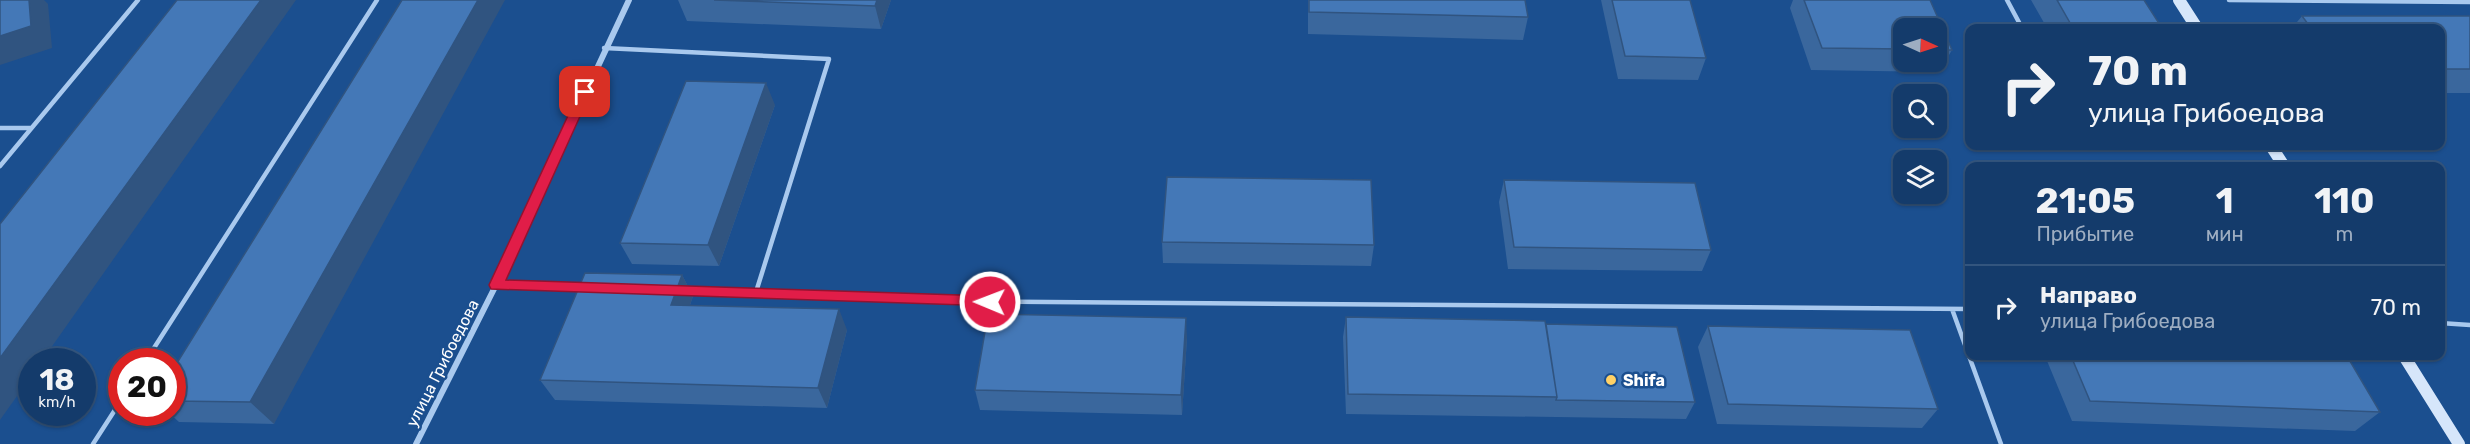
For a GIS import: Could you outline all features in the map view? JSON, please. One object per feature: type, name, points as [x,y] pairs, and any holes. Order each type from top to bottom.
[{"type":"street","name":"улица Грибоедова","points":[[416,444],[496,285],[604,48],[629,0]]},
{"type":"street","points":[[2179,0],[2194,24]]},
{"type":"street","points":[[2406,360],[2459,444]]},
{"type":"lane","points":[[0,166],[138,0]]},
{"type":"lane","points":[[155,348],[377,0]]},
{"type":"lane","points":[[2007,0],[2020,24]]},
{"type":"lane","points":[[2229,0],[2470,2]]},
{"type":"lane","points":[[604,48],[829,59],[756,292]]},
{"type":"lane","points":[[0,128],[31,128]]},
{"type":"lane","points":[[496,285],[591,288]]},
{"type":"lane","points":[[673,290],[920,301],[1965,309]]},
{"type":"lane","points":[[1952,309],[1965,345]]},
{"type":"lane","points":[[2445,323],[2470,325]]},
{"type":"lane","points":[[1971,360],[2001,444]]},
{"type":"lane","points":[[93,444],[108,421]]},
{"type":"building","points":[[0,0],[29,0],[31,26],[0,36]]},
{"type":"building","points":[[177,0],[261,0],[0,358],[0,224]]},
{"type":"building","points":[[402,0],[478,0],[250,402],[186,401],[186,348]]},
{"type":"building","points":[[714,0],[877,0],[875,6]]},
{"type":"building","points":[[1309,0],[1525,0],[1528,17],[1309,12]]},
{"type":"building","points":[[1612,0],[1690,0],[1706,58],[1625,56]]},
{"type":"building","points":[[1804,0],[1930,0],[1938,18],[1893,18],[1893,49],[1822,48]]},
{"type":"building","points":[[2057,0],[2144,0],[2159,24],[2071,24]]},
{"type":"building","points":[[2302,16],[2470,16],[2470,69],[2445,69],[2445,24],[2308,24]]},
{"type":"building","points":[[1947,39],[1952,50],[1947,50]]},
{"type":"building","points":[[686,81],[766,83],[708,245],[620,243]]},
{"type":"building","points":[[2106,161],[2182,162],[2107,162]]},
{"type":"building","points":[[1167,177],[1371,180],[1374,245],[1162,242]]},
{"type":"building","points":[[1504,180],[1695,183],[1711,250],[1514,247]]},
{"type":"building","points":[[585,273],[682,275],[671,305],[839,309],[818,388],[540,380]]},
{"type":"building","points":[[988,314],[1186,318],[1181,395],[975,390]]},
{"type":"building","points":[[1346,317],[1545,321],[1557,397],[1348,394]]},
{"type":"building","name":"Shifa","points":[[1546,324],[1677,327],[1695,402],[1556,400]]},
{"type":"building","points":[[1708,326],[1910,330],[1938,409],[1728,404]]},
{"type":"building","points":[[2073,360],[2349,360],[2380,412],[2090,401]]},
{"type":"place","name":"Shifa","points":[[1611,380]]},
{"type":"route","points":[[585,92],[496,285],[756,292],[920,301],[990,302]]}]
